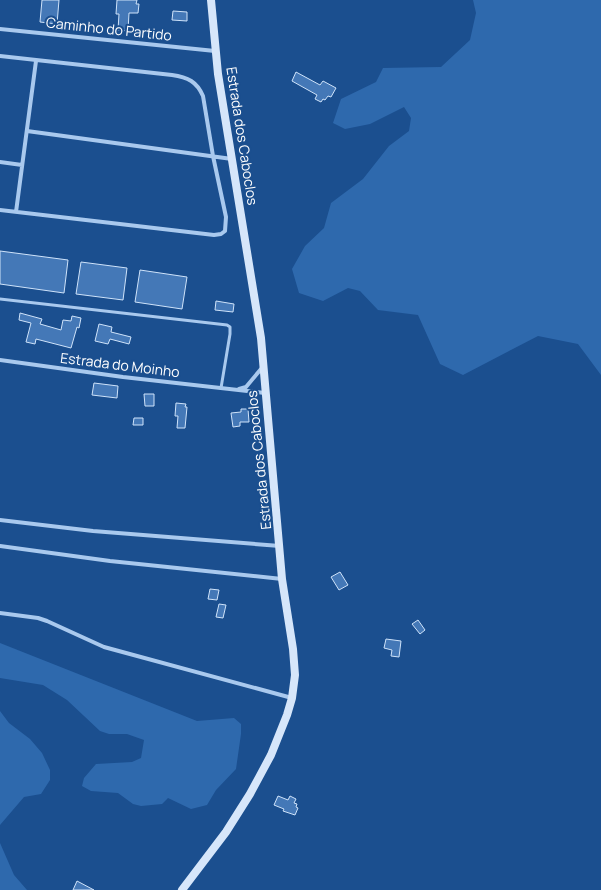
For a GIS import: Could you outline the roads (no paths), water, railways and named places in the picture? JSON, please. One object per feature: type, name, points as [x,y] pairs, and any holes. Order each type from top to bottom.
[{"type":"street","name":"Estrada dos Caboclos","points":[[182,890],[226,832],[250,794],[271,755],[287,715],[292,698],[295,675],[293,649],[282,579],[261,338],[215,51],[211,0]]},
{"type":"street","name":"Caminho do Partido","points":[[0,29],[215,51]]},
{"type":"street","points":[[0,56],[182,76],[193,81],[204,96],[213,156],[226,217],[225,231],[221,234],[214,235],[0,210]]},
{"type":"street","points":[[16,212],[36,61]]},
{"type":"street","points":[[27,131],[233,159]]},
{"type":"street","points":[[0,162],[22,165]]},
{"type":"street","name":"Estrada do Moinho","points":[[0,360],[123,377],[265,393]]},
{"type":"street","points":[[237,390],[246,387],[261,369],[263,369]]},
{"type":"street","points":[[0,520],[93,531],[280,546]]},
{"type":"street","points":[[0,546],[110,561],[282,579]]},
{"type":"street","points":[[0,613],[38,618],[48,621],[104,647],[292,698]]},
{"type":"lane","points":[[0,299],[227,325],[230,327],[230,334],[221,388]]}]
